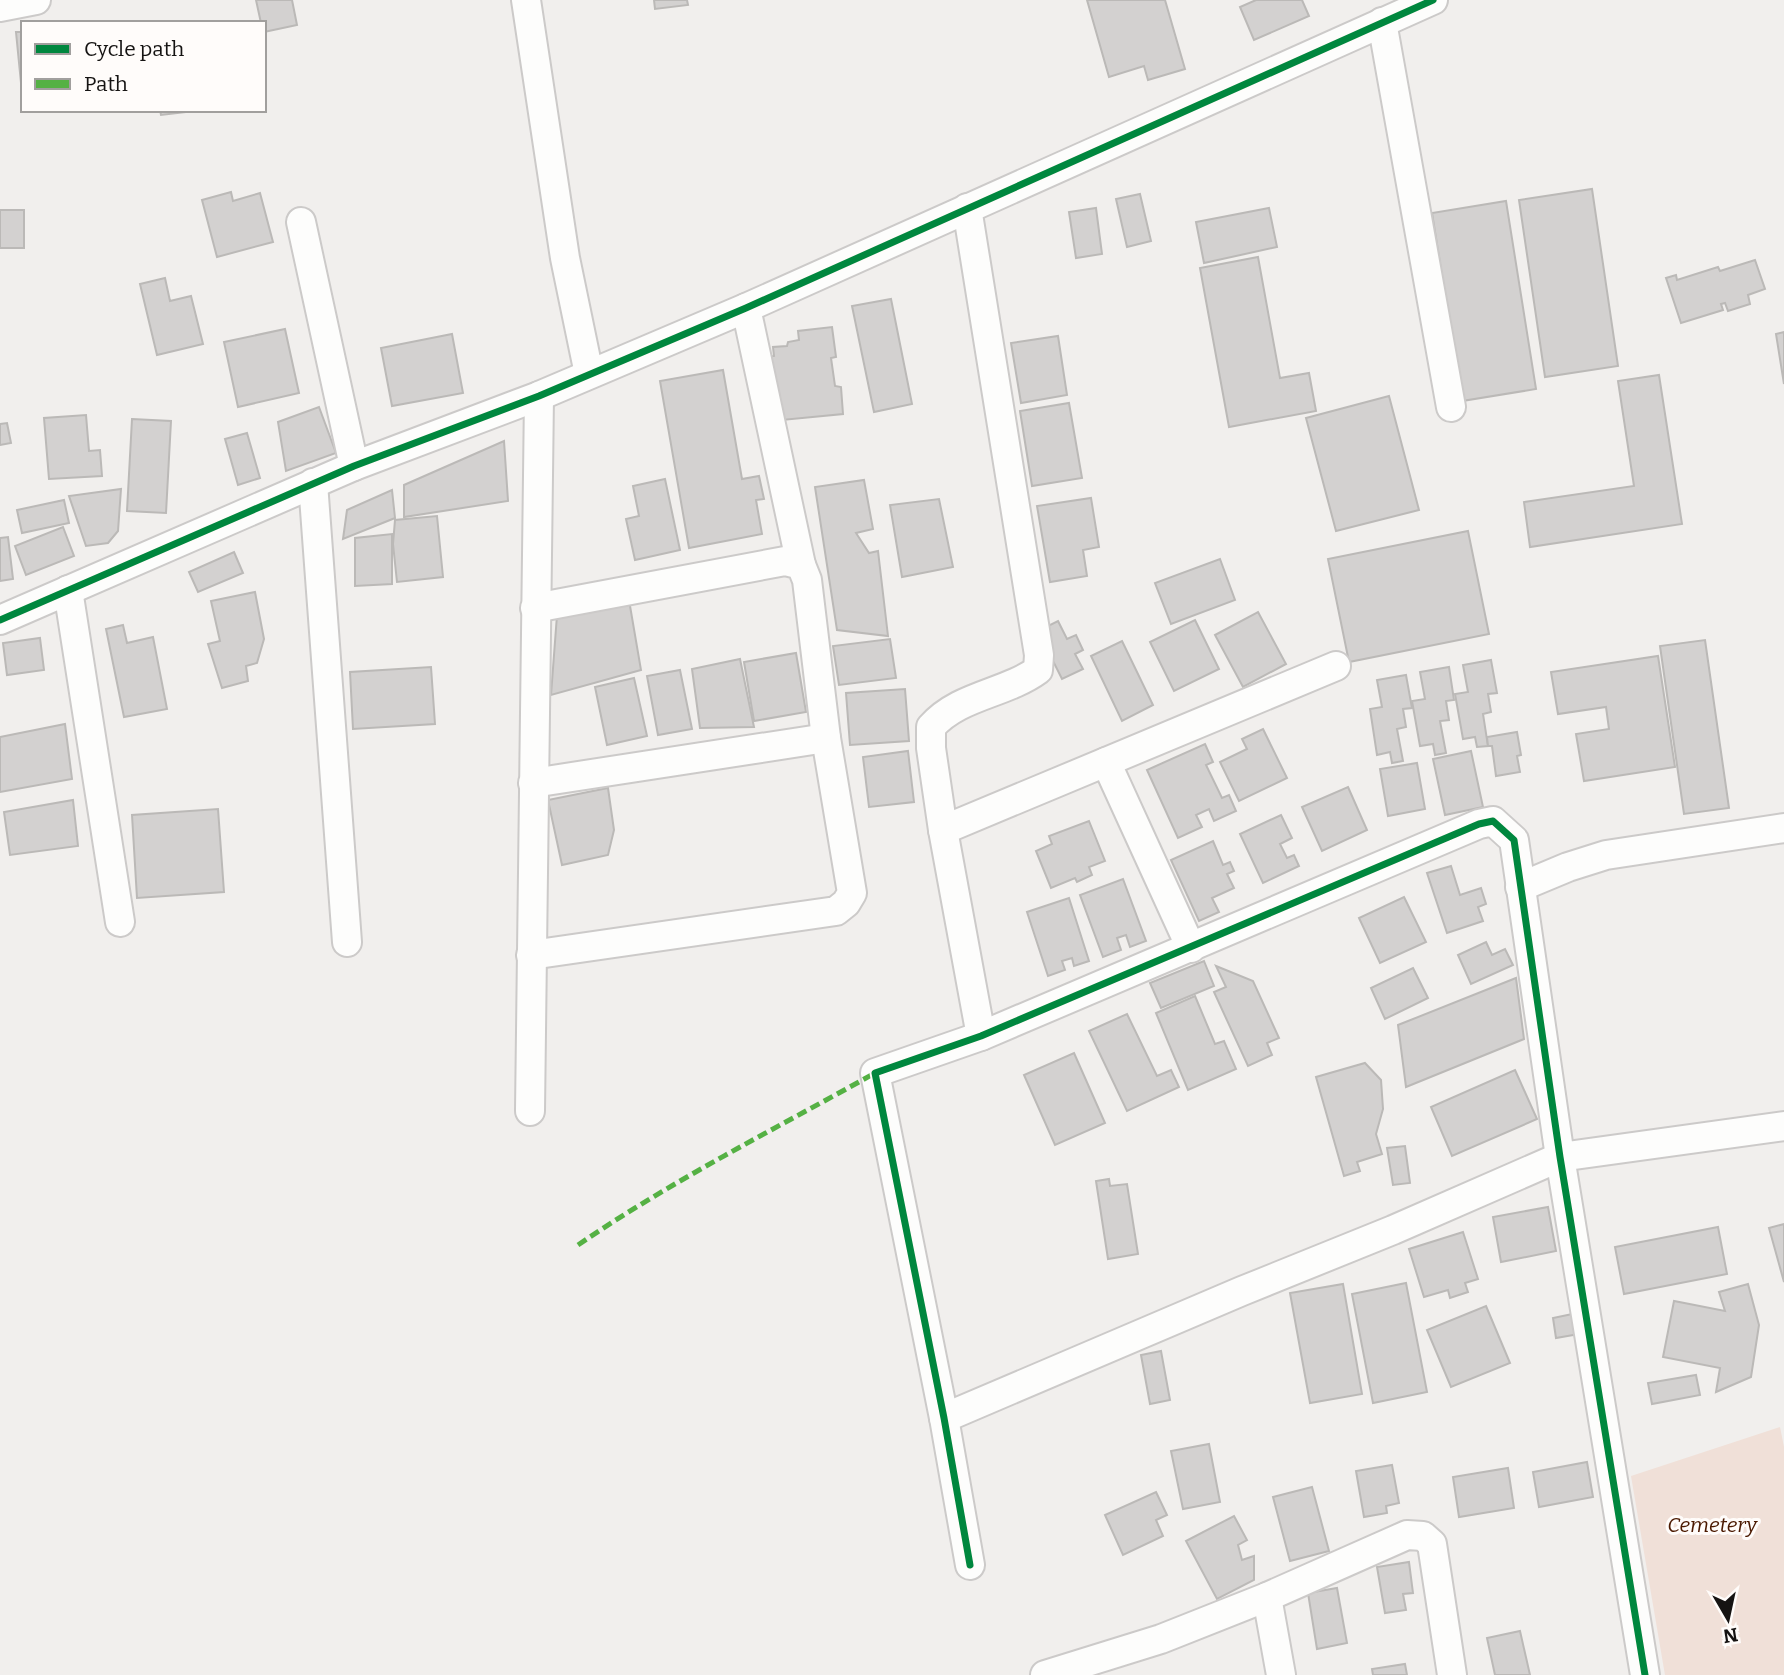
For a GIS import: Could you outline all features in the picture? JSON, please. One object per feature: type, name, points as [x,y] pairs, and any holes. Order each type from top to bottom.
[{"type":"street","points":[[0,6],[36,0]]},
{"type":"street","points":[[526,0],[565,258],[589,374]]},
{"type":"street","points":[[0,620],[313,483],[539,396],[746,308],[1393,12],[1433,0]]},
{"type":"street","points":[[1393,12],[1451,407]]},
{"type":"street","points":[[967,208],[1039,655],[1038,670],[1026,679],[956,706],[942,714],[931,727],[931,748],[943,830],[981,1036]]},
{"type":"street","points":[[301,222],[354,466]]},
{"type":"street","points":[[531,955],[836,911],[846,903],[852,893],[826,738],[807,580],[801,565],[746,308]]},
{"type":"street","points":[[530,1111],[539,396]]},
{"type":"street","points":[[313,483],[347,942]]},
{"type":"street","points":[[535,608],[785,561],[801,565]]},
{"type":"street","points":[[68,590],[120,922]]},
{"type":"street","points":[[943,830],[1336,666]]},
{"type":"street","points":[[533,783],[826,738]]},
{"type":"street","points":[[1106,762],[1191,948]]},
{"type":"street","points":[[970,1565],[944,1418],[875,1073],[981,1036],[1479,824],[1493,821],[1514,840],[1560,1157],[1645,1675]]},
{"type":"street","points":[[1520,887],[1606,855],[1784,828]]},
{"type":"street","points":[[944,1418],[1560,1157],[1784,1126]]},
{"type":"street","points":[[1045,1675],[1161,1639],[1267,1597],[1407,1535],[1423,1536],[1432,1544],[1452,1675]]},
{"type":"street","points":[[1267,1597],[1281,1675]]},
{"type":"green space","name":"Cemetery","points":[[1780,1427],[1784,1447],[1784,1675],[1665,1675],[1631,1476]]},
{"type":"building","points":[[256,0],[292,0],[297,25],[266,32],[266,21],[261,21]]},
{"type":"building","points":[[654,0],[687,0],[688,5],[655,9]]},
{"type":"building","points":[[1087,0],[1165,0],[1185,69],[1148,80],[1144,66],[1109,77]]},
{"type":"building","points":[[1256,0],[1302,0],[1309,16],[1254,40],[1240,7]]},
{"type":"building","points":[[16,32],[21,32],[21,83]]},
{"type":"building","points":[[160,112],[186,112],[161,115]]},
{"type":"building","points":[[1592,189],[1618,366],[1545,377],[1519,200]]},
{"type":"building","points":[[231,192],[233,201],[260,193],[273,242],[217,257],[202,200]]},
{"type":"building","points":[[1140,194],[1151,241],[1127,247],[1116,199]]},
{"type":"building","points":[[1506,201],[1536,389],[1462,401],[1432,213]]},
{"type":"building","points":[[1096,208],[1102,254],[1076,258],[1069,212]]},
{"type":"building","points":[[1269,208],[1277,247],[1204,263],[1196,222]]},
{"type":"building","points":[[0,210],[24,210],[24,248],[0,248]]},
{"type":"building","points":[[1258,257],[1280,378],[1309,373],[1316,411],[1229,427],[1200,268]]},
{"type":"building","points":[[1755,260],[1765,289],[1748,295],[1750,304],[1728,311],[1725,303],[1721,304],[1723,310],[1681,323],[1666,278],[1676,275],[1677,280],[1718,267],[1720,271]]},
{"type":"building","points":[[165,278],[170,301],[191,296],[203,344],[157,355],[140,284]]},
{"type":"building","points":[[891,299],[912,404],[874,412],[852,306]]},
{"type":"building","points":[[832,327],[836,357],[831,358],[835,386],[841,387],[843,414],[782,420],[767,357],[774,356],[773,347],[787,346],[788,342],[799,340],[798,331]]},
{"type":"building","points":[[285,329],[299,393],[238,407],[224,342]]},
{"type":"building","points":[[1784,332],[1784,384],[1776,334]]},
{"type":"building","points":[[452,334],[463,393],[392,406],[381,348]]},
{"type":"building","points":[[1058,336],[1067,395],[1021,403],[1011,343]]},
{"type":"building","points":[[723,370],[742,479],[759,476],[764,499],[756,500],[762,534],[689,548],[660,381]]},
{"type":"building","points":[[1659,375],[1682,524],[1530,547],[1524,502],[1634,486],[1618,381]]},
{"type":"building","points":[[1389,396],[1419,510],[1336,531],[1306,418]]},
{"type":"building","points":[[1069,403],[1082,478],[1032,486],[1020,411]]},
{"type":"building","points":[[319,407],[336,453],[286,471],[278,422]]},
{"type":"building","points":[[86,415],[89,451],[100,450],[102,476],[49,479],[44,418]]},
{"type":"building","points":[[132,419],[171,421],[166,513],[127,511]]},
{"type":"building","points":[[7,423],[11,443],[0,445],[0,424]]},
{"type":"building","points":[[247,433],[260,478],[238,485],[225,439]]},
{"type":"building","points":[[504,441],[508,501],[404,517],[404,485]]},
{"type":"building","points":[[665,479],[680,550],[635,560],[626,519],[639,516],[633,486]]},
{"type":"building","points":[[864,480],[873,529],[856,533],[869,553],[878,551],[888,636],[837,630],[815,487]]},
{"type":"building","points":[[121,489],[118,531],[108,543],[86,546],[69,496]]},
{"type":"building","points":[[392,490],[395,518],[343,539],[347,510]]},
{"type":"building","points":[[1091,498],[1099,547],[1083,550],[1087,576],[1050,582],[1037,506]]},
{"type":"building","points":[[939,499],[953,567],[902,577],[890,505]]},
{"type":"building","points":[[64,500],[69,523],[22,533],[17,510]]},
{"type":"building","points":[[437,516],[443,577],[397,582],[393,544],[395,520]]},
{"type":"building","points":[[63,527],[74,556],[26,575],[15,546]]},
{"type":"building","points":[[1468,531],[1489,634],[1349,662],[1328,559]]},
{"type":"building","points":[[392,534],[392,584],[355,586],[355,538]]},
{"type":"building","points":[[8,537],[13,579],[0,581],[0,538]]},
{"type":"building","points":[[234,552],[243,573],[198,592],[189,572]]},
{"type":"building","points":[[1220,559],[1235,600],[1171,624],[1155,583]]},
{"type":"building","points":[[255,592],[264,639],[257,663],[246,666],[248,681],[222,688],[208,644],[220,641],[211,601]]},
{"type":"building","points":[[629,600],[641,670],[551,695],[557,615]]},
{"type":"building","points":[[1258,612],[1286,664],[1243,687],[1215,635]]},
{"type":"building","points":[[1195,620],[1219,669],[1174,691],[1150,642]]},
{"type":"building","points":[[1058,621],[1067,639],[1076,635],[1083,650],[1075,654],[1083,669],[1062,679],[1038,631]]},
{"type":"building","points":[[123,625],[127,643],[153,637],[167,709],[124,717],[106,629]]},
{"type":"building","points":[[40,638],[44,670],[7,675],[3,643]]},
{"type":"building","points":[[890,639],[896,678],[839,685],[833,646]]},
{"type":"building","points":[[1705,640],[1729,808],[1684,814],[1660,646]]},
{"type":"building","points":[[1122,641],[1153,705],[1122,721],[1091,656]]},
{"type":"building","points":[[796,653],[806,712],[754,721],[744,662]]},
{"type":"building","points":[[1658,656],[1675,767],[1584,781],[1576,734],[1609,729],[1606,707],[1558,714],[1551,672]]},
{"type":"building","points":[[740,659],[754,727],[700,728],[692,669]]},
{"type":"building","points":[[1491,660],[1497,693],[1488,694],[1491,712],[1483,714],[1488,746],[1477,747],[1475,737],[1463,739],[1455,694],[1468,692],[1463,665]]},
{"type":"building","points":[[431,667],[435,724],[353,729],[350,672]]},
{"type":"building","points":[[1449,667],[1454,700],[1446,701],[1449,720],[1440,721],[1446,753],[1435,755],[1433,744],[1420,746],[1412,701],[1425,699],[1420,672]]},
{"type":"building","points":[[680,670],[692,729],[658,735],[647,676]]},
{"type":"building","points":[[1406,675],[1412,708],[1403,709],[1406,727],[1397,729],[1403,761],[1392,763],[1390,752],[1377,755],[1370,709],[1382,707],[1377,680]]},
{"type":"building","points":[[634,678],[647,736],[607,745],[595,687]]},
{"type":"building","points":[[905,689],[909,741],[850,745],[846,693]]},
{"type":"building","points":[[65,724],[72,779],[0,792],[0,737]]},
{"type":"building","points":[[1263,729],[1287,778],[1239,801],[1220,762],[1247,749],[1242,739]]},
{"type":"building","points":[[1517,732],[1521,755],[1517,756],[1520,772],[1496,776],[1492,746],[1488,746],[1487,737]]},
{"type":"building","points":[[1205,744],[1213,762],[1206,765],[1222,798],[1229,795],[1236,811],[1214,821],[1209,809],[1196,815],[1202,827],[1178,838],[1147,770]]},
{"type":"building","points":[[908,751],[914,802],[869,807],[863,757]]},
{"type":"building","points":[[1471,751],[1483,807],[1445,815],[1433,759]]},
{"type":"building","points":[[1417,763],[1425,809],[1388,816],[1380,769]]},
{"type":"building","points":[[1348,787],[1367,830],[1322,851],[1302,807]]},
{"type":"building","points":[[608,788],[614,830],[608,855],[562,865],[548,800]]},
{"type":"building","points":[[73,800],[78,846],[10,855],[4,812]]},
{"type":"building","points":[[218,809],[224,892],[137,898],[132,815]]},
{"type":"building","points":[[1281,815],[1292,838],[1280,844],[1287,858],[1294,855],[1299,866],[1263,883],[1240,834]]},
{"type":"building","points":[[1089,821],[1105,861],[1089,867],[1092,875],[1077,882],[1075,878],[1051,888],[1036,851],[1052,844],[1049,836]]},
{"type":"building","points":[[1213,841],[1223,865],[1230,862],[1234,871],[1227,874],[1234,888],[1212,898],[1219,912],[1199,921],[1171,860]]},
{"type":"building","points":[[1451,866],[1460,895],[1481,888],[1486,904],[1478,907],[1483,921],[1447,933],[1427,873]]},
{"type":"building","points":[[1123,879],[1146,941],[1130,947],[1126,935],[1117,938],[1121,950],[1103,957],[1080,895]]},
{"type":"building","points":[[1404,897],[1426,942],[1380,963],[1359,918]]},
{"type":"building","points":[[1069,898],[1089,961],[1074,966],[1072,958],[1062,961],[1065,970],[1048,976],[1027,912]]},
{"type":"building","points":[[1486,942],[1492,955],[1505,949],[1513,965],[1471,984],[1458,955]]},
{"type":"building","points":[[1204,961],[1214,986],[1161,1008],[1150,983]]},
{"type":"building","points":[[1216,966],[1253,981],[1279,1038],[1267,1043],[1272,1055],[1248,1066],[1214,992],[1226,987]]},
{"type":"building","points":[[1413,968],[1428,998],[1385,1019],[1371,988]]},
{"type":"building","points":[[1516,978],[1524,1039],[1406,1087],[1398,1025]]},
{"type":"building","points":[[1195,996],[1215,1044],[1224,1041],[1236,1069],[1188,1090],[1156,1013]]},
{"type":"building","points":[[1127,1014],[1157,1076],[1171,1070],[1179,1087],[1127,1111],[1089,1031]]},
{"type":"building","points":[[1074,1053],[1105,1123],[1055,1145],[1024,1075]]},
{"type":"building","points":[[1365,1063],[1381,1080],[1383,1109],[1376,1134],[1382,1154],[1357,1162],[1360,1171],[1344,1176],[1316,1077]]},
{"type":"building","points":[[1515,1070],[1537,1119],[1452,1156],[1431,1107]]},
{"type":"building","points":[[1405,1146],[1410,1183],[1393,1185],[1387,1148]]},
{"type":"building","points":[[1109,1179],[1110,1186],[1127,1184],[1138,1254],[1108,1259],[1096,1181]]},
{"type":"building","points":[[1548,1207],[1556,1251],[1501,1262],[1493,1217]]},
{"type":"building","points":[[1784,1224],[1784,1282],[1769,1228]]},
{"type":"building","points":[[1718,1227],[1727,1274],[1624,1294],[1615,1247]]},
{"type":"building","points":[[1463,1232],[1478,1279],[1465,1283],[1468,1292],[1450,1298],[1448,1290],[1424,1297],[1409,1249]]},
{"type":"building","points":[[1406,1283],[1427,1392],[1373,1403],[1352,1294]]},
{"type":"building","points":[[1343,1284],[1362,1394],[1310,1403],[1290,1293]]},
{"type":"building","points":[[1748,1284],[1759,1325],[1751,1377],[1716,1392],[1720,1368],[1663,1357],[1674,1301],[1725,1311],[1719,1292]]},
{"type":"building","points":[[1486,1306],[1510,1363],[1451,1387],[1427,1330]]},
{"type":"building","points":[[1582,1312],[1585,1333],[1556,1338],[1553,1318]]},
{"type":"building","points":[[1161,1351],[1170,1400],[1150,1404],[1141,1355]]},
{"type":"building","points":[[1696,1375],[1700,1395],[1652,1404],[1648,1383]]},
{"type":"building","points":[[1209,1444],[1220,1502],[1183,1509],[1171,1451]]},
{"type":"building","points":[[1587,1462],[1593,1497],[1539,1507],[1533,1472]]},
{"type":"building","points":[[1392,1465],[1399,1503],[1386,1506],[1387,1513],[1364,1517],[1356,1471]]},
{"type":"building","points":[[1508,1468],[1514,1508],[1459,1517],[1453,1477]]},
{"type":"building","points":[[1312,1487],[1329,1551],[1290,1561],[1273,1497]]},
{"type":"building","points":[[1156,1492],[1167,1515],[1156,1520],[1163,1536],[1123,1555],[1105,1515]]},
{"type":"building","points":[[1234,1516],[1247,1540],[1238,1545],[1242,1560],[1254,1556],[1254,1580],[1217,1599],[1186,1541]]},
{"type":"building","points":[[1409,1562],[1413,1593],[1403,1594],[1406,1610],[1385,1613],[1377,1567]]},
{"type":"building","points":[[1337,1588],[1347,1643],[1317,1649],[1308,1593]]},
{"type":"building","points":[[1520,1631],[1530,1675],[1495,1675],[1487,1638]]},
{"type":"building","points":[[1405,1664],[1407,1675],[1373,1675],[1372,1669]]},
{"type":"marked path","points":[[578,1245],[687,1177],[875,1073]]},
{"type":"cycle path","points":[[0,620],[354,466],[539,396],[746,308],[1433,0]]},
{"type":"cycle path","points":[[970,1565],[944,1418],[875,1073],[981,1036],[1479,824],[1493,821],[1514,840],[1560,1157],[1645,1675]]}]
